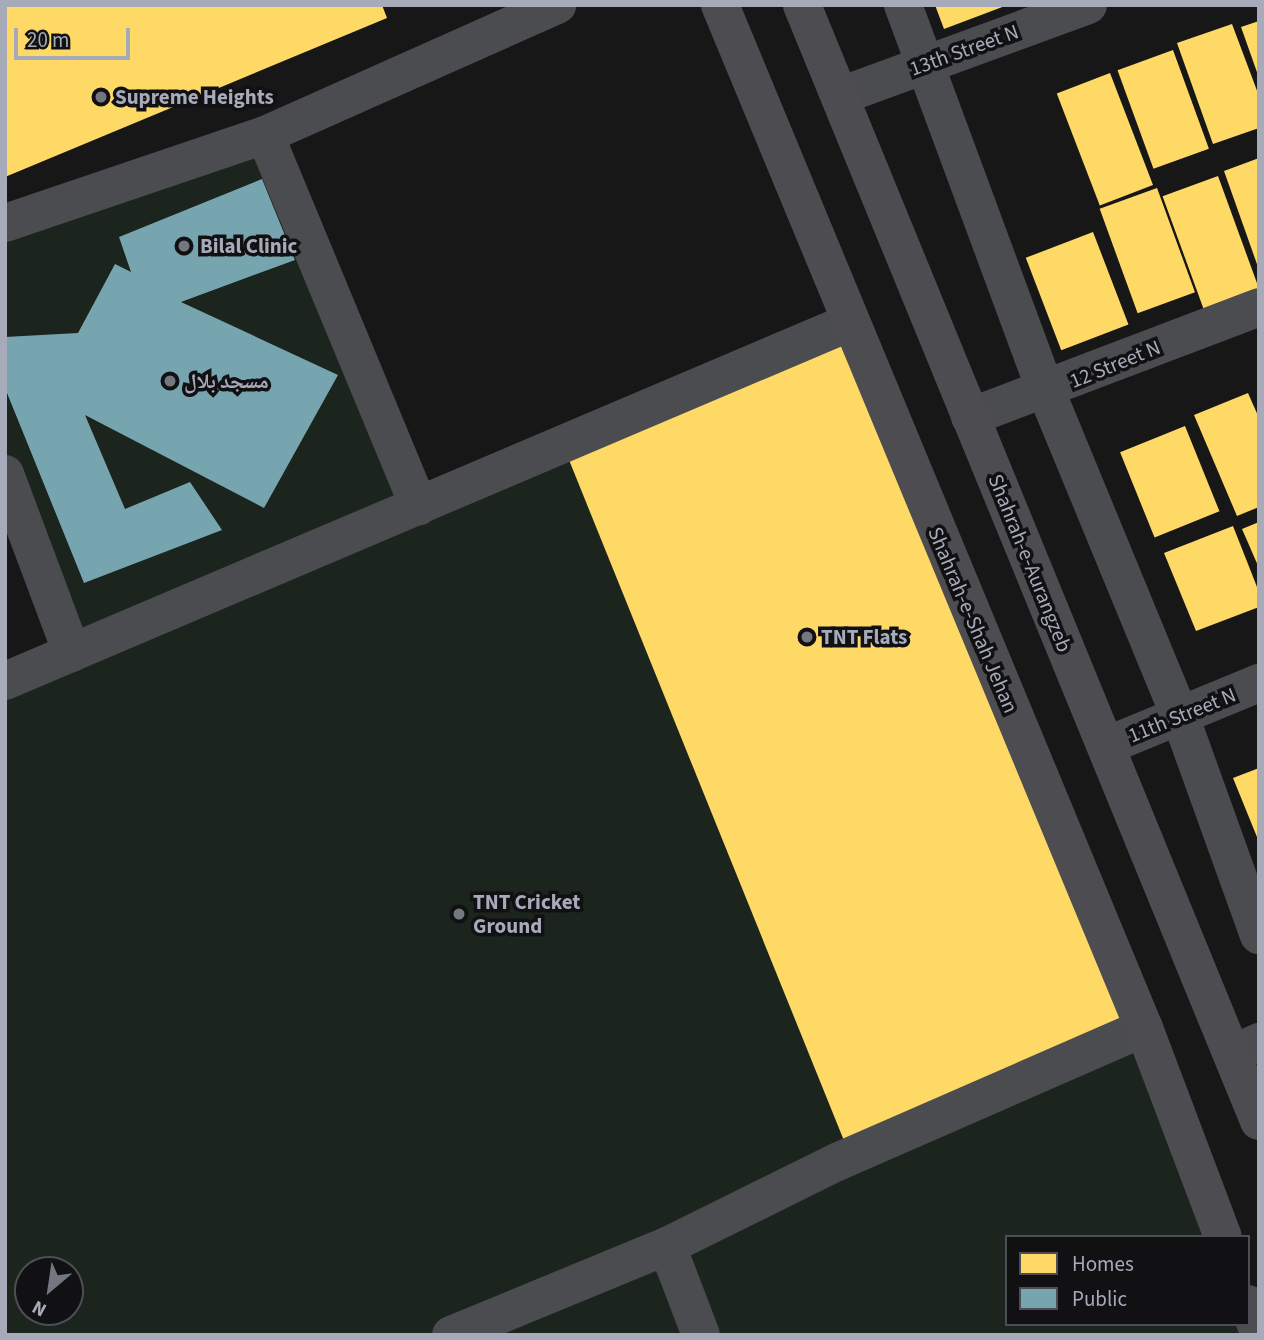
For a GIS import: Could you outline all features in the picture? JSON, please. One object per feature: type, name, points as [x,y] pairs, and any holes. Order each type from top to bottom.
[{"type":"main road","name":"Shahrah-e-Shah Jehan","points":[[720,5],[848,323],[1144,1028],[1222,1235]]},
{"type":"main road","name":"Shahrah-e-Aurangzeb","points":[[802,5],[1106,746],[1245,1048],[1259,1121]]},
{"type":"main road","points":[[1250,1309],[1259,1332]]},
{"type":"street","points":[[5,223],[265,135],[557,5]]},
{"type":"street","points":[[903,5],[1046,391],[1180,716],[1259,935]]},
{"type":"street","name":"13th Street N","points":[[840,96],[1088,5]]},
{"type":"street","points":[[265,135],[419,506]]},
{"type":"street","name":"12 Street N","points":[[970,417],[1046,391],[1259,307]]},
{"type":"street","points":[[5,681],[848,323]]},
{"type":"street","points":[[5,474],[72,653]]},
{"type":"street","name":"11th Street N","points":[[1106,746],[1259,683]]},
{"type":"street","points":[[451,1335],[509,1325],[837,1162],[1144,1028]]},
{"type":"street","points":[[667,1246],[701,1335]]},
{"type":"shaded area","points":[[265,135],[421,509],[860,326],[1221,1235],[1005,1235],[1005,1326],[1250,1326],[1259,1335],[5,1335],[5,676],[71,650],[5,458],[5,222]]},
{"type":"building: Homes","name":"Supreme Heights","points":[[5,5],[382,5],[387,18],[5,177]]},
{"type":"building: Homes","points":[[935,5],[1005,5],[1005,6],[944,29]]},
{"type":"building: Homes","points":[[1259,21],[1259,75],[1258,75],[1241,27]]},
{"type":"building: Homes","points":[[1232,24],[1259,96],[1259,128],[1213,144],[1177,43]]},
{"type":"building: Homes","points":[[1173,50],[1209,149],[1153,169],[1118,70]]},
{"type":"building: Homes","points":[[1110,73],[1153,185],[1100,205],[1057,93]]},
{"type":"building: Homes","points":[[1259,158],[1259,267],[1258,267],[1224,171]]},
{"type":"building: Homes","points":[[1218,176],[1259,289],[1204,309],[1163,196]]},
{"type":"building: Homes","points":[[1157,188],[1195,292],[1138,313],[1100,209]]},
{"type":"building: Homes","points":[[1093,232],[1128,324],[1061,350],[1026,258]]},
{"type":"building: Homes","name":"TNT Flats","points":[[860,326],[1148,1038],[851,1158],[563,446]]},
{"type":"building: Homes","points":[[1248,393],[1259,418],[1259,507],[1237,516],[1194,415]]},
{"type":"building: Homes","points":[[1185,426],[1219,511],[1155,538],[1120,452]]},
{"type":"building: Homes","points":[[1259,522],[1259,568],[1242,529]]},
{"type":"building: Homes","points":[[1233,526],[1259,592],[1259,607],[1196,631],[1164,553]]},
{"type":"building: Homes","points":[[1259,768],[1259,842],[1233,778]]},
{"type":"building: Public","name":"مسجد بلال","points":[[262,179],[295,260],[181,302],[338,375],[264,508],[85,415],[125,509],[190,482],[222,530],[84,583],[5,388],[5,337],[78,333],[115,264],[131,272],[119,237]]},
{"type":"place","name":"Supreme Heights","points":[[101,97]]},
{"type":"place","name":"Bilal Clinic","points":[[184,246]]},
{"type":"place","name":"مسجد بلال","points":[[170,381]]},
{"type":"place","name":"TNT Flats","points":[[807,637]]},
{"type":"place","name":"TNT Cricket Ground","points":[[459,914]]}]
